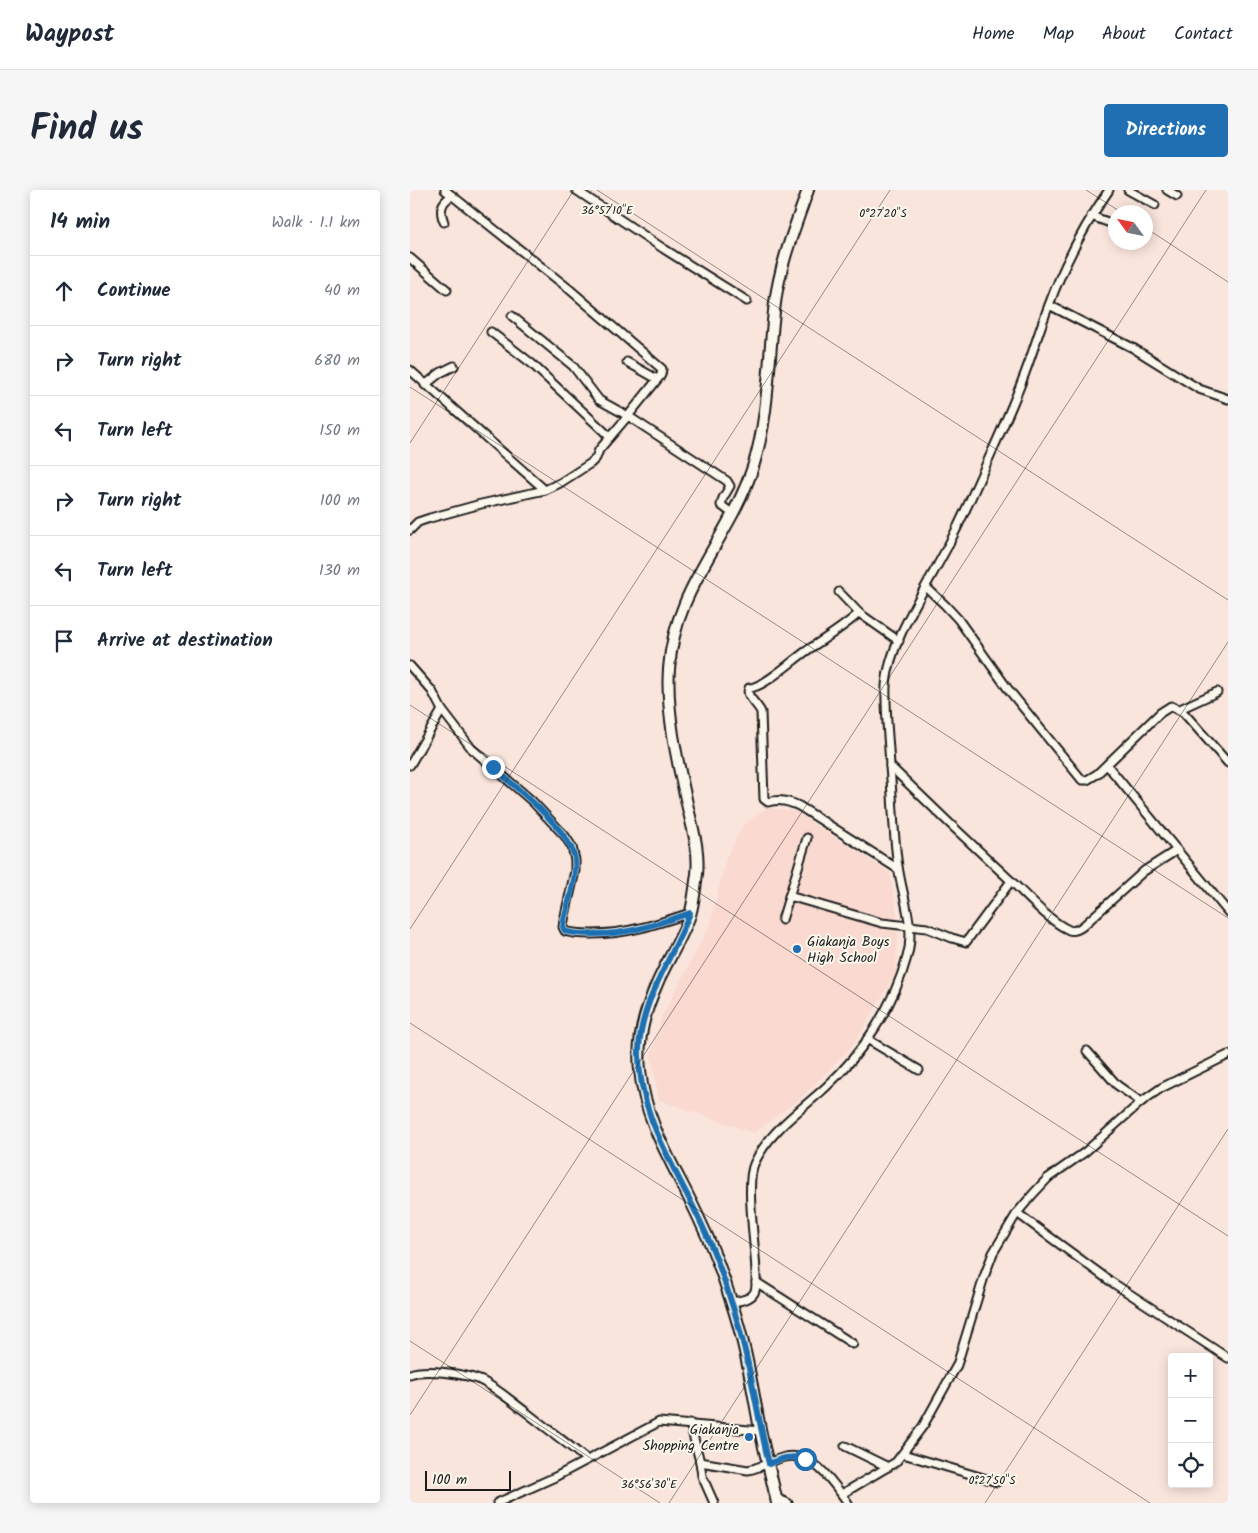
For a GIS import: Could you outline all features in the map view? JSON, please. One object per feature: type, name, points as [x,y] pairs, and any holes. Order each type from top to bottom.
[{"type":"main road","points":[[777,1500],[732,1302],[702,1225],[654,1127],[642,1088],[639,1049],[647,1008],[690,913],[697,872],[698,854],[677,757],[669,692],[670,651],[674,631],[690,589],[744,491],[762,438],[768,400],[777,293],[787,250],[808,190]]},
{"type":"street","points":[[410,530],[418,522],[430,518],[481,504],[545,490],[591,463],[662,371],[660,366],[568,288],[445,190]]},
{"type":"street","points":[[576,190],[664,249],[748,301]]},
{"type":"street","points":[[732,1302],[750,1297],[754,1293],[756,1282],[751,1170],[762,1149],[779,1130],[845,1068],[867,1039],[890,1000],[900,978],[912,941],[898,869],[890,766],[886,684],[888,667],[926,587],[955,533],[1023,380],[1049,304],[1066,263],[1090,216],[1109,190]]},
{"type":"street","points":[[1128,190],[1155,205]]},
{"type":"street","points":[[1167,190],[1178,196]]},
{"type":"street","points":[[444,222],[440,212],[441,208],[448,198],[452,196]]},
{"type":"street","points":[[1090,216],[1108,222]]},
{"type":"street","points":[[410,258],[447,290]]},
{"type":"street","points":[[1049,304],[1133,348],[1199,389],[1228,399]]},
{"type":"street","points":[[512,316],[573,366],[599,400],[628,416],[727,481],[730,486],[723,498],[722,505],[733,514]]},
{"type":"street","points":[[491,332],[531,363],[610,437]]},
{"type":"street","points":[[627,362],[657,379]]},
{"type":"street","points":[[425,384],[454,366]]},
{"type":"street","points":[[410,370],[545,490]]},
{"type":"street","points":[[926,587],[958,619],[1008,689],[1058,749],[1080,779],[1087,780],[1107,765],[1166,708],[1173,706],[1180,710],[1228,762]]},
{"type":"street","points":[[839,592],[860,613],[899,641]]},
{"type":"street","points":[[860,613],[844,627],[824,638],[776,674],[754,688],[749,688],[747,693],[757,703],[761,712],[764,799],[768,802],[777,799],[799,806],[898,869]]},
{"type":"street","points":[[410,666],[432,691],[442,710],[472,748],[532,801],[565,836],[572,847],[575,872],[564,920],[563,927],[565,931],[573,934],[628,932],[690,913]]},
{"type":"street","points":[[1180,710],[1217,692]]},
{"type":"street","points":[[410,765],[442,710]]},
{"type":"street","points":[[1107,765],[1228,912]]},
{"type":"street","points":[[890,766],[956,832],[1052,918],[1062,926],[1073,931],[1083,926],[1144,871],[1177,850]]},
{"type":"street","points":[[782,920],[807,838]]},
{"type":"street","points":[[789,896],[882,923],[927,928],[966,942],[1011,881]]},
{"type":"street","points":[[867,1039],[919,1070]]},
{"type":"street","points":[[1087,1051],[1117,1085],[1141,1102]]},
{"type":"street","points":[[842,1494],[896,1462],[924,1426],[957,1365],[984,1276],[993,1253],[1017,1213],[1048,1178],[1085,1152],[1141,1102],[1161,1088],[1228,1055]]},
{"type":"street","points":[[1017,1213],[1110,1281],[1228,1358]]},
{"type":"street","points":[[756,1282],[853,1344]]},
{"type":"street","points":[[412,1371],[466,1376],[482,1381],[513,1402],[587,1460]]},
{"type":"street","points":[[497,1503],[587,1460],[659,1422],[690,1423],[761,1431]]},
{"type":"street","points":[[690,1423],[702,1476],[714,1503]]},
{"type":"street","points":[[846,1446],[888,1466]]},
{"type":"street","points":[[903,1454],[997,1482]]},
{"type":"street","points":[[700,1462],[748,1470],[785,1457],[805,1459],[817,1466],[836,1484],[848,1503]]},
{"type":"street","points":[[777,1500],[788,1503]]},
{"type":"shaded area","name":"Giakanja Boys High School","points":[[767,808],[794,811],[890,873],[898,921],[896,973],[854,1044],[803,1096],[754,1133],[659,1100],[651,1055],[662,1016],[710,925],[726,858],[743,825]]},
{"type":"place","name":"Giakanja Boys High School","points":[[797,949]]},
{"type":"place","name":"Giakanja Shopping Centre","points":[[749,1437]]},
{"type":"route","points":[[493,767],[532,801],[565,836],[572,847],[575,872],[564,920],[563,927],[565,931],[573,934],[628,932],[690,913],[647,1008],[639,1049],[642,1088],[654,1127],[702,1225],[732,1302],[769,1464],[785,1457],[805,1459]]}]
